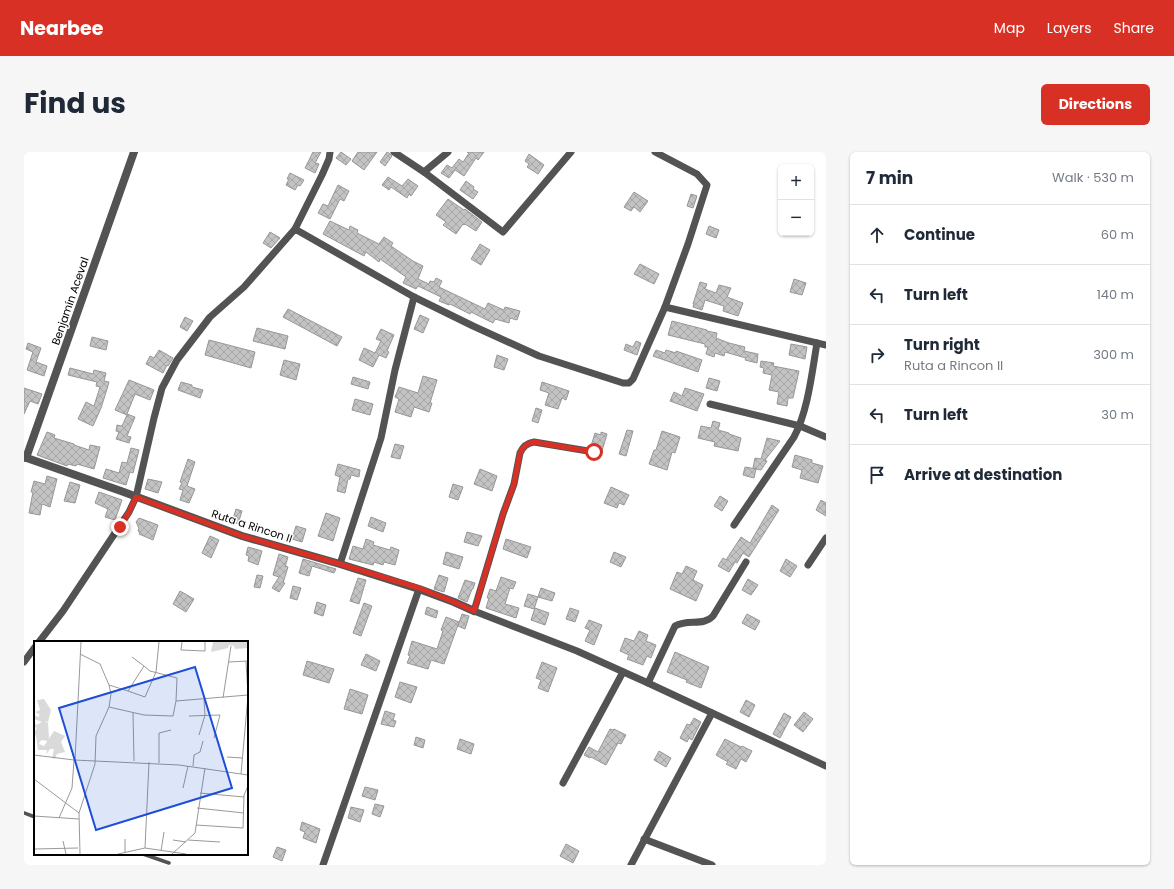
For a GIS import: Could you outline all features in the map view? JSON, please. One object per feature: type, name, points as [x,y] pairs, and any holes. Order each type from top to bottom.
[{"type":"street","name":"Benjamín Aceval","points":[[25,458],[134,152]]},
{"type":"street","points":[[40,641],[63,611],[129,512],[136,497],[162,388],[177,360],[210,317],[244,288],[295,229],[322,175],[330,152]]},
{"type":"street","points":[[394,152],[424,172],[503,232],[571,152]]},
{"type":"street","points":[[424,172],[448,152]]},
{"type":"street","points":[[295,229],[414,297],[473,326],[539,356],[624,383],[629,383],[633,379],[665,307],[688,244],[706,185],[697,174],[655,152]]},
{"type":"street","points":[[340,564],[381,438],[395,370],[414,297]]},
{"type":"street","points":[[665,307],[826,345]]},
{"type":"street","points":[[734,525],[800,426],[817,343]]},
{"type":"street","points":[[710,404],[800,426],[826,437]]},
{"type":"street","points":[[594,452],[534,442],[528,444],[522,449],[514,484],[503,514],[474,611],[577,651],[826,766]]},
{"type":"street","name":"Ruta a Rincon II","points":[[25,458],[121,490],[136,497],[242,536],[419,588],[474,611]]},
{"type":"street","points":[[808,564],[826,538]]},
{"type":"street","points":[[648,683],[675,626],[687,621],[709,620],[713,616],[746,562]]},
{"type":"street","points":[[323,865],[390,676],[419,588]]},
{"type":"street","points":[[24,662],[34,648]]},
{"type":"street","points":[[563,783],[623,672]]},
{"type":"street","points":[[630,865],[712,713]]},
{"type":"street","points":[[644,839],[712,865]]},
{"type":"lane","points":[[24,813],[34,817]]},
{"type":"lane","points":[[146,855],[169,863]]},
{"type":"building","points":[[313,152],[321,152],[315,163],[319,164],[315,173],[305,168]]},
{"type":"building","points":[[341,152],[351,159],[346,165],[336,158]]},
{"type":"building","points":[[358,152],[377,152],[364,170],[352,161]]},
{"type":"building","points":[[387,152],[392,156],[385,166],[380,162]]},
{"type":"building","points":[[467,152],[484,152],[478,160],[476,158],[464,176],[455,170],[449,178],[441,173],[447,165],[452,168],[459,159],[463,162],[469,153]]},
{"type":"building","points":[[529,154],[544,165],[538,174],[527,167],[529,164],[525,161]]},
{"type":"building","points":[[290,173],[304,180],[295,190],[286,185]]},
{"type":"building","points":[[388,177],[402,186],[408,179],[418,186],[411,196],[409,194],[407,198],[391,187],[389,190],[382,185]]},
{"type":"building","points":[[466,181],[478,192],[473,199],[460,190]]},
{"type":"building","points":[[338,185],[349,191],[344,201],[340,199],[330,219],[318,213],[323,204],[328,206]]},
{"type":"building","points":[[634,192],[648,201],[640,212],[634,207],[631,211],[624,207]]},
{"type":"building","points":[[691,194],[697,196],[693,208],[687,206]]},
{"type":"building","points":[[448,199],[464,210],[465,209],[482,222],[476,231],[463,224],[456,234],[443,225],[446,222],[436,215]]},
{"type":"building","points":[[330,221],[349,230],[350,226],[358,230],[357,233],[379,244],[384,237],[393,243],[391,246],[423,266],[418,279],[429,284],[430,281],[434,282],[436,278],[442,281],[439,287],[485,309],[488,303],[504,310],[505,307],[520,311],[517,320],[510,318],[509,323],[495,319],[493,323],[471,312],[470,314],[450,304],[449,305],[439,301],[441,297],[418,286],[416,289],[403,283],[406,277],[380,259],[379,262],[366,252],[364,256],[323,234]]},
{"type":"building","points":[[709,226],[719,230],[716,238],[706,234]]},
{"type":"building","points":[[270,232],[280,238],[271,248],[263,243]]},
{"type":"building","points":[[480,244],[490,250],[481,265],[471,259]]},
{"type":"building","points":[[640,264],[659,274],[654,284],[634,274]]},
{"type":"building","points":[[794,279],[806,283],[802,295],[790,292]]},
{"type":"building","points":[[700,282],[707,284],[705,289],[716,293],[719,285],[731,288],[727,297],[743,303],[738,316],[723,311],[724,306],[705,300],[702,310],[693,307]]},
{"type":"building","points":[[288,309],[342,337],[337,346],[283,317]]},
{"type":"building","points":[[420,315],[429,319],[423,333],[414,329]]},
{"type":"building","points":[[185,317],[193,321],[187,331],[180,327]]},
{"type":"building","points":[[672,321],[717,333],[716,338],[745,347],[744,351],[758,354],[757,363],[725,352],[724,356],[715,353],[714,357],[706,354],[708,347],[705,347],[705,344],[668,335]]},
{"type":"building","points":[[257,328],[288,336],[285,349],[253,341]]},
{"type":"building","points":[[381,329],[394,335],[387,351],[389,352],[386,358],[379,355],[373,367],[359,360],[364,348],[375,353],[381,341],[376,339]]},
{"type":"building","points":[[92,337],[108,341],[106,350],[90,346]]},
{"type":"building","points":[[209,340],[255,352],[251,368],[205,355]]},
{"type":"building","points":[[636,341],[641,343],[637,355],[624,350],[626,344],[633,347]]},
{"type":"building","points":[[28,343],[41,348],[36,362],[47,366],[44,376],[27,370],[33,352],[26,349]]},
{"type":"building","points":[[791,344],[807,347],[805,359],[789,355]]},
{"type":"building","points":[[159,350],[173,358],[163,373],[146,364],[150,356],[154,358]]},
{"type":"building","points":[[656,350],[665,353],[666,350],[676,353],[676,351],[702,360],[698,372],[653,356]]},
{"type":"building","points":[[497,355],[508,359],[504,370],[494,367]]},
{"type":"building","points":[[284,360],[300,364],[296,380],[280,375]]},
{"type":"building","points":[[761,361],[774,363],[773,366],[799,371],[793,398],[788,398],[787,406],[777,404],[779,392],[769,390],[772,375],[763,373],[764,368],[760,367]]},
{"type":"building","points":[[70,368],[93,374],[94,370],[106,373],[104,381],[109,382],[101,408],[93,426],[78,419],[86,402],[94,406],[100,387],[96,386],[97,382],[68,375]]},
{"type":"building","points":[[423,376],[437,380],[430,403],[432,403],[429,412],[414,407],[411,417],[395,412],[399,399],[395,397],[399,387],[418,393]]},
{"type":"building","points":[[353,377],[370,382],[368,389],[351,384]]},
{"type":"building","points":[[709,378],[720,381],[717,391],[706,388]]},
{"type":"building","points":[[129,380],[154,390],[150,400],[135,394],[127,414],[135,417],[127,436],[131,437],[129,443],[116,439],[119,432],[116,431],[117,425],[122,426],[127,415],[115,410]]},
{"type":"building","points":[[181,382],[203,390],[200,398],[178,390]]},
{"type":"building","points":[[542,382],[569,391],[566,400],[562,398],[558,409],[545,405],[549,393],[540,390]]},
{"type":"building","points":[[24,388],[42,394],[38,404],[30,401],[24,414]]},
{"type":"building","points":[[685,388],[704,394],[697,411],[670,401],[674,392],[682,396]]},
{"type":"building","points":[[355,399],[373,404],[370,415],[352,410]]},
{"type":"building","points":[[536,408],[542,410],[538,423],[532,421]]},
{"type":"building","points":[[713,421],[720,423],[718,430],[741,438],[738,451],[714,446],[715,442],[698,438],[701,426],[711,428]]},
{"type":"building","points":[[627,430],[633,431],[626,456],[619,454]]},
{"type":"building","points":[[662,431],[680,437],[675,453],[672,452],[667,470],[649,464],[654,450],[656,450]]},
{"type":"building","points":[[47,432],[55,435],[54,438],[89,450],[90,445],[100,447],[94,469],[77,464],[76,466],[68,464],[67,466],[37,455]]},
{"type":"building","points":[[601,432],[607,434],[602,451],[591,446],[595,433],[601,435]]},
{"type":"building","points":[[767,438],[780,441],[765,460],[767,461],[761,470],[753,468],[755,458],[761,459]]},
{"type":"building","points":[[395,444],[404,446],[400,459],[391,457]]},
{"type":"building","points":[[131,448],[139,450],[133,473],[130,472],[126,485],[103,478],[106,469],[119,473],[122,462],[127,463]]},
{"type":"building","points":[[795,455],[812,460],[812,463],[823,466],[818,483],[800,478],[802,470],[792,467]]},
{"type":"building","points":[[188,459],[195,462],[187,486],[195,489],[189,503],[180,500],[183,490],[179,489]]},
{"type":"building","points":[[338,464],[360,470],[359,477],[351,475],[350,479],[348,479],[345,493],[337,491],[340,477],[335,475]]},
{"type":"building","points":[[745,467],[756,469],[754,478],[743,475]]},
{"type":"building","points":[[480,469],[497,476],[492,491],[474,484]]},
{"type":"building","points":[[47,476],[57,479],[50,507],[42,504],[40,515],[29,513],[33,492],[31,492],[34,481],[45,484]]},
{"type":"building","points":[[148,479],[162,482],[158,493],[145,489]]},
{"type":"building","points":[[70,482],[80,485],[75,503],[64,501]]},
{"type":"building","points":[[453,484],[463,487],[458,500],[449,497]]},
{"type":"building","points":[[611,487],[629,495],[624,505],[619,503],[617,508],[604,503]]},
{"type":"building","points":[[99,492],[122,500],[115,520],[105,517],[108,509],[95,503]]},
{"type":"building","points":[[720,496],[728,501],[722,511],[714,506]]},
{"type":"building","points":[[821,500],[826,503],[826,516],[816,510]]},
{"type":"building","points":[[772,505],[779,510],[749,557],[743,553],[729,572],[718,566],[723,558],[726,560],[741,537],[750,543]]},
{"type":"building","points":[[236,509],[242,511],[238,524],[232,522]]},
{"type":"building","points":[[326,513],[340,518],[333,541],[318,536]]},
{"type":"building","points":[[371,517],[386,523],[383,532],[368,526]]},
{"type":"building","points":[[139,518],[158,525],[153,540],[139,534],[139,528],[136,522]]},
{"type":"building","points":[[296,526],[306,529],[302,542],[292,539]]},
{"type":"building","points":[[467,532],[482,536],[478,546],[464,542]]},
{"type":"building","points":[[210,536],[219,540],[211,558],[202,553]]},
{"type":"building","points":[[366,539],[374,542],[373,545],[390,550],[391,547],[399,550],[395,565],[384,562],[383,565],[374,562],[373,565],[349,559],[353,546],[363,549]]},
{"type":"building","points":[[506,539],[531,547],[527,558],[503,549]]},
{"type":"building","points":[[248,547],[262,551],[258,565],[248,561],[249,556],[246,555]]},
{"type":"building","points":[[446,552],[463,557],[459,569],[443,564]]},
{"type":"building","points":[[614,552],[626,557],[621,567],[610,562]]},
{"type":"building","points":[[279,554],[288,557],[285,567],[288,567],[283,583],[285,583],[279,592],[272,588],[279,577],[273,575]]},
{"type":"building","points":[[303,559],[336,569],[334,573],[312,566],[309,576],[299,573]]},
{"type":"building","points":[[786,559],[797,566],[790,577],[780,571]]},
{"type":"building","points":[[686,566],[697,571],[693,580],[703,585],[696,601],[670,589],[677,572],[682,574]]},
{"type":"building","points":[[257,575],[263,576],[260,588],[254,587]]},
{"type":"building","points":[[439,575],[448,578],[444,592],[434,589]]},
{"type":"building","points":[[501,577],[516,582],[513,589],[510,588],[505,604],[519,608],[516,618],[486,608],[490,589],[496,591]]},
{"type":"building","points":[[358,578],[366,580],[359,604],[350,601]]},
{"type":"building","points":[[748,579],[758,585],[751,595],[742,590]]},
{"type":"building","points":[[465,580],[475,583],[467,602],[458,598]]},
{"type":"building","points":[[293,586],[301,588],[297,600],[290,598]]},
{"type":"building","points":[[541,588],[555,593],[552,601],[538,597]]},
{"type":"building","points":[[180,591],[194,599],[186,612],[173,604]]},
{"type":"building","points":[[528,594],[538,597],[534,609],[524,606]]},
{"type":"building","points":[[317,602],[326,605],[323,616],[314,613]]},
{"type":"building","points":[[364,603],[372,606],[361,636],[353,633]]},
{"type":"building","points":[[427,607],[438,611],[436,618],[425,614]]},
{"type":"building","points":[[535,608],[549,613],[545,625],[531,620]]},
{"type":"building","points":[[570,608],[579,611],[575,622],[566,619]]},
{"type":"building","points":[[462,614],[469,616],[465,629],[458,626]]},
{"type":"building","points":[[747,614],[760,621],[755,630],[742,623]]},
{"type":"building","points":[[446,617],[459,622],[444,664],[431,660],[428,669],[407,663],[410,656],[408,655],[412,641],[437,649],[443,631],[441,630]]},
{"type":"building","points":[[589,620],[602,625],[594,645],[585,641],[590,630],[585,628]]},
{"type":"building","points":[[639,631],[648,635],[646,641],[656,645],[651,658],[647,656],[643,665],[627,659],[629,655],[620,651],[625,638],[634,641]]},
{"type":"building","points":[[675,652],[709,667],[701,688],[686,682],[687,680],[667,672]]},
{"type":"building","points":[[366,654],[380,661],[376,671],[361,665]]},
{"type":"building","points":[[307,661],[334,669],[329,683],[303,675]]},
{"type":"building","points":[[542,662],[557,668],[548,692],[538,688],[541,680],[536,678]]},
{"type":"building","points":[[400,682],[417,687],[411,703],[395,697]]},
{"type":"building","points":[[350,689],[368,695],[362,714],[344,709]]},
{"type":"building","points":[[746,700],[755,705],[749,717],[740,712]]},
{"type":"building","points":[[385,711],[395,714],[393,720],[396,721],[394,727],[381,724]]},
{"type":"building","points":[[804,712],[813,719],[803,732],[794,725]]},
{"type":"building","points":[[784,713],[791,717],[780,738],[773,734]]},
{"type":"building","points":[[694,718],[701,722],[692,740],[689,738],[687,742],[680,738],[687,724],[690,725]]},
{"type":"building","points":[[610,729],[614,729],[626,735],[621,744],[618,743],[606,765],[584,755],[589,747],[598,752]]},
{"type":"building","points":[[416,737],[425,740],[423,748],[414,745]]},
{"type":"building","points":[[460,739],[474,744],[471,754],[457,749]]},
{"type":"building","points":[[725,739],[752,751],[746,762],[741,759],[736,769],[726,764],[728,762],[716,755]]},
{"type":"building","points":[[659,751],[671,758],[666,767],[654,760]]},
{"type":"building","points":[[365,787],[378,790],[375,800],[362,796]]},
{"type":"building","points":[[375,804],[384,806],[380,817],[372,814]]},
{"type":"building","points":[[351,807],[364,810],[360,822],[348,818]]},
{"type":"building","points":[[302,822],[320,829],[316,843],[303,838],[305,832],[300,830]]},
{"type":"building","points":[[566,844],[579,851],[573,863],[560,856]]},
{"type":"building","points":[[277,847],[286,850],[282,861],[273,857]]},
{"type":"route","points":[[120,527],[136,497],[242,536],[419,588],[474,611],[503,514],[514,484],[522,449],[528,444],[534,442],[594,452]]}]
